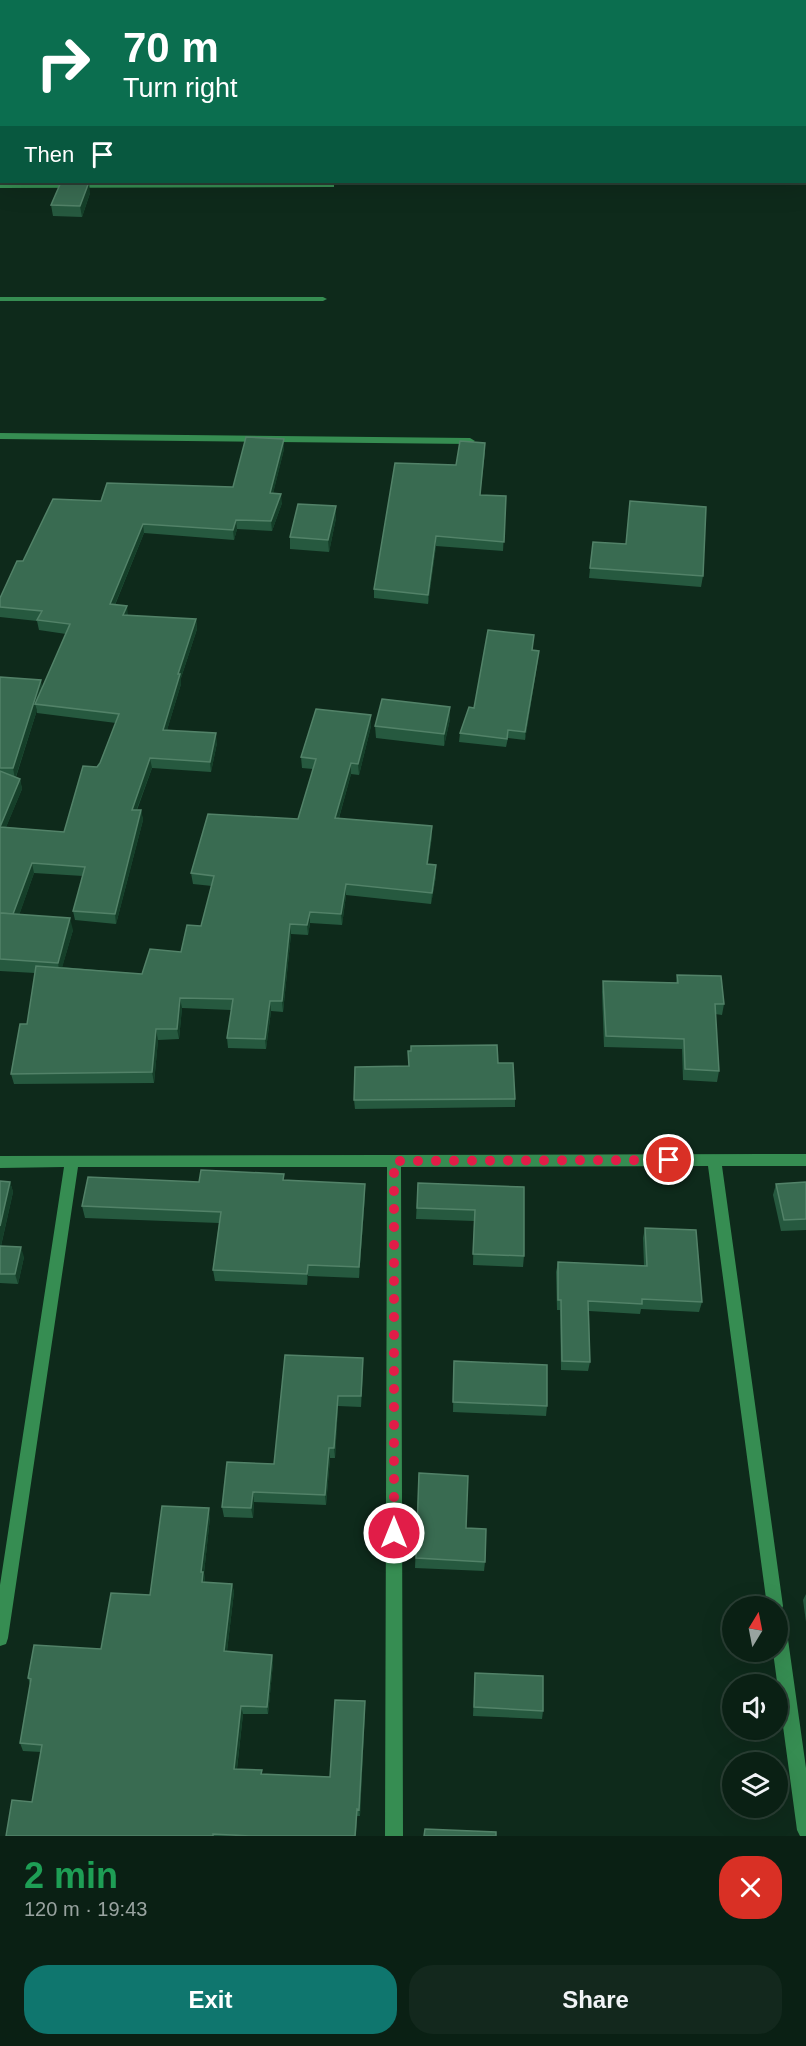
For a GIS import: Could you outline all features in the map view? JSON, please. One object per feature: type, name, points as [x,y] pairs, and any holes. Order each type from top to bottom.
[{"type":"street","points":[[0,186],[331,185]]},
{"type":"street","points":[[0,299],[323,299]]},
{"type":"street","points":[[0,436],[470,441]]},
{"type":"street","points":[[714,1160],[774,1596]]},
{"type":"street","points":[[0,1162],[806,1160]]},
{"type":"street","points":[[394,1161],[394,1836]]},
{"type":"street","points":[[0,1638],[72,1162]]},
{"type":"street","points":[[783,1662],[806,1830]]},
{"type":"building","points":[[61,183],[89,183],[80,206],[51,205]]},
{"type":"building","points":[[246,437],[284,439],[270,493],[281,494],[271,521],[236,520],[233,530],[143,524],[110,604],[127,606],[123,615],[196,619],[163,730],[216,733],[210,762],[150,758],[132,810],[141,810],[115,914],[73,911],[85,867],[32,863],[13,914],[0,913],[0,827],[64,832],[83,766],[97,767],[100,763],[119,714],[35,704],[70,624],[37,620],[42,611],[0,607],[0,598],[17,561],[23,561],[53,499],[101,501],[107,483],[233,487]]},
{"type":"building","points":[[460,441],[485,443],[480,495],[506,496],[504,542],[436,536],[428,595],[374,589],[395,463],[456,465]]},
{"type":"building","points":[[630,501],[706,507],[703,576],[590,568],[593,542],[626,544]]},
{"type":"building","points":[[298,504],[336,506],[328,540],[290,537]]},
{"type":"building","points":[[488,630],[534,635],[532,650],[539,651],[525,732],[508,730],[507,739],[460,733],[469,707],[474,708]]},
{"type":"building","points":[[0,677],[41,680],[13,768],[0,768]]},
{"type":"building","points":[[382,699],[450,707],[444,734],[375,726]]},
{"type":"building","points":[[316,709],[371,715],[358,764],[351,763],[335,818],[432,826],[427,864],[436,865],[432,893],[346,884],[341,914],[310,912],[307,925],[290,924],[282,1001],[270,1001],[265,1039],[227,1038],[233,999],[180,998],[177,1029],[156,1029],[152,1072],[11,1074],[20,1024],[27,1024],[36,966],[142,974],[150,949],[181,952],[187,925],[201,926],[214,876],[191,873],[208,814],[298,819],[316,759],[301,757]]},
{"type":"building","points":[[0,771],[20,779],[0,827]]},
{"type":"building","points":[[0,913],[70,918],[58,963],[0,959]]},
{"type":"building","points":[[677,975],[721,976],[724,1004],[715,1004],[719,1071],[685,1069],[684,1039],[606,1036],[603,981],[678,983]]},
{"type":"building","points":[[497,1045],[498,1063],[513,1063],[515,1099],[354,1100],[355,1067],[409,1066],[408,1051],[411,1051],[411,1046]]},
{"type":"building","points":[[201,1170],[284,1174],[283,1180],[365,1184],[359,1267],[308,1265],[307,1274],[213,1270],[221,1212],[82,1206],[88,1177],[199,1182]]},
{"type":"building","points":[[0,1181],[10,1182],[0,1226]]},
{"type":"building","points":[[806,1182],[806,1219],[784,1220],[776,1184]]},
{"type":"building","points":[[418,1183],[524,1187],[524,1256],[473,1254],[475,1210],[417,1208]]},
{"type":"building","points":[[645,1228],[696,1230],[702,1302],[642,1299],[642,1304],[588,1301],[590,1362],[562,1361],[558,1262],[647,1266]]},
{"type":"building","points":[[0,1246],[21,1247],[15,1274],[0,1274]]},
{"type":"building","points":[[285,1355],[363,1358],[361,1396],[338,1396],[334,1448],[329,1448],[325,1495],[253,1492],[251,1508],[222,1507],[227,1462],[274,1464]]},
{"type":"building","points":[[454,1361],[547,1365],[547,1406],[453,1402]]},
{"type":"building","points":[[419,1473],[468,1476],[466,1528],[486,1529],[485,1562],[416,1558]]},
{"type":"building","points":[[162,1506],[209,1508],[201,1572],[203,1572],[202,1582],[232,1584],[224,1651],[272,1655],[267,1707],[241,1706],[234,1769],[262,1770],[261,1774],[330,1777],[335,1700],[365,1701],[359,1810],[357,1809],[355,1836],[213,1834],[213,1836],[6,1836],[12,1800],[32,1802],[42,1745],[20,1743],[31,1679],[28,1678],[34,1645],[101,1649],[111,1593],[150,1595]]},
{"type":"building","points":[[475,1673],[543,1676],[543,1711],[474,1707]]},
{"type":"building","points":[[425,1829],[496,1832],[496,1836],[424,1836]]},
{"type":"route","points":[[394,1533],[394,1161],[669,1160]]}]
